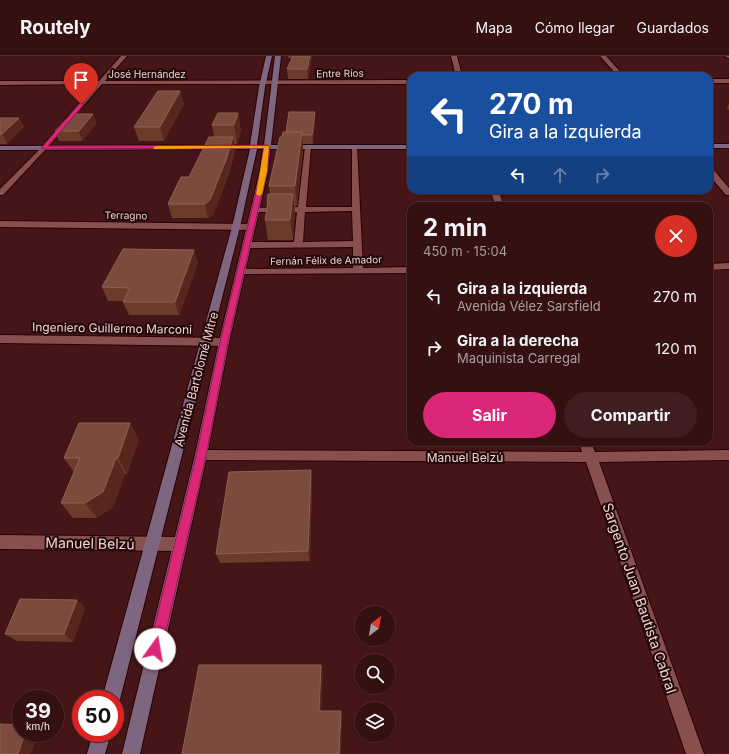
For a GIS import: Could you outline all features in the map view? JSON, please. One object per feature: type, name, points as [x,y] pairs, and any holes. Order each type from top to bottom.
[{"type":"main road","name":"Avenida Bartolomé Mitre","points":[[131,754],[179,544],[201,456],[224,342],[242,272],[246,245],[256,210],[264,171],[267,147],[269,83],[268,56]]},
{"type":"main road","name":"Avenida Bartolomé Mitre","points":[[113,690],[236,227],[269,83],[278,56]]},
{"type":"main road","points":[[713,146],[729,146]]},
{"type":"main road","points":[[0,148],[407,147]]},
{"type":"main road","points":[[96,754],[99,742]]},
{"type":"street","points":[[0,193],[44,148],[124,56]]},
{"type":"street","points":[[454,56],[459,72]]},
{"type":"street","points":[[603,56],[617,72]]},
{"type":"street","points":[[713,81],[729,81]]},
{"type":"street","name":"Entre Ríos","points":[[269,83],[407,82]]},
{"type":"street","name":"José Hernández","points":[[0,83],[269,83]]},
{"type":"street","points":[[298,245],[308,147]]},
{"type":"street","points":[[355,147],[358,270]]},
{"type":"street","points":[[713,175],[729,193]]},
{"type":"street","points":[[256,210],[356,209]]},
{"type":"street","name":"Terragno","points":[[0,224],[251,227]]},
{"type":"street","points":[[246,245],[357,244]]},
{"type":"street","points":[[713,266],[729,266]]},
{"type":"street","name":"Fernán Félix de Amador","points":[[242,272],[407,270]]},
{"type":"street","name":"Ingeniero Guillermo Marconi","points":[[0,339],[224,342]]},
{"type":"street","name":"Sargento Juan Bautista Cabral","points":[[586,446],[695,754]]},
{"type":"street","name":"Manuel Belzú","points":[[201,456],[590,457],[729,455]]},
{"type":"street","name":"Manuel Belzú","points":[[0,542],[179,544]]},
{"type":"building","points":[[293,56],[310,56],[307,69],[287,69]]},
{"type":"building","points":[[158,91],[180,91],[160,127],[134,127]]},
{"type":"building","points":[[289,112],[315,112],[312,135],[302,135],[302,132],[286,132]]},
{"type":"building","points":[[218,113],[238,113],[234,125],[212,125]]},
{"type":"building","points":[[71,114],[93,114],[79,131],[55,131]]},
{"type":"building","points":[[0,118],[19,118],[2,134],[0,134]]},
{"type":"building","points":[[283,132],[302,132],[295,186],[269,186],[280,137],[282,137]]},
{"type":"building","points":[[209,137],[233,137],[226,160],[210,200],[205,204],[168,204],[181,177],[189,177]]},
{"type":"building","points":[[268,194],[293,194],[290,220],[265,220]]},
{"type":"building","points":[[123,249],[194,250],[175,302],[123,302],[130,288],[102,287]]},
{"type":"building","points":[[79,423],[130,423],[118,458],[116,458],[103,492],[85,503],[61,503],[80,458],[64,458]]},
{"type":"building","points":[[311,470],[308,551],[216,554],[229,472]]},
{"type":"building","points":[[20,599],[77,600],[64,634],[5,634]]},
{"type":"building","points":[[199,665],[321,665],[319,711],[341,711],[339,754],[182,754]]},
{"type":"building","points":[[0,724],[12,725],[12,742],[22,742],[18,754],[0,754]]},
{"type":"slow traffic","points":[[156,148],[267,147],[259,194]]},
{"type":"route","points":[[81,104],[44,148],[267,147],[256,210],[246,245],[242,272],[224,342],[201,456],[155,649]]}]
